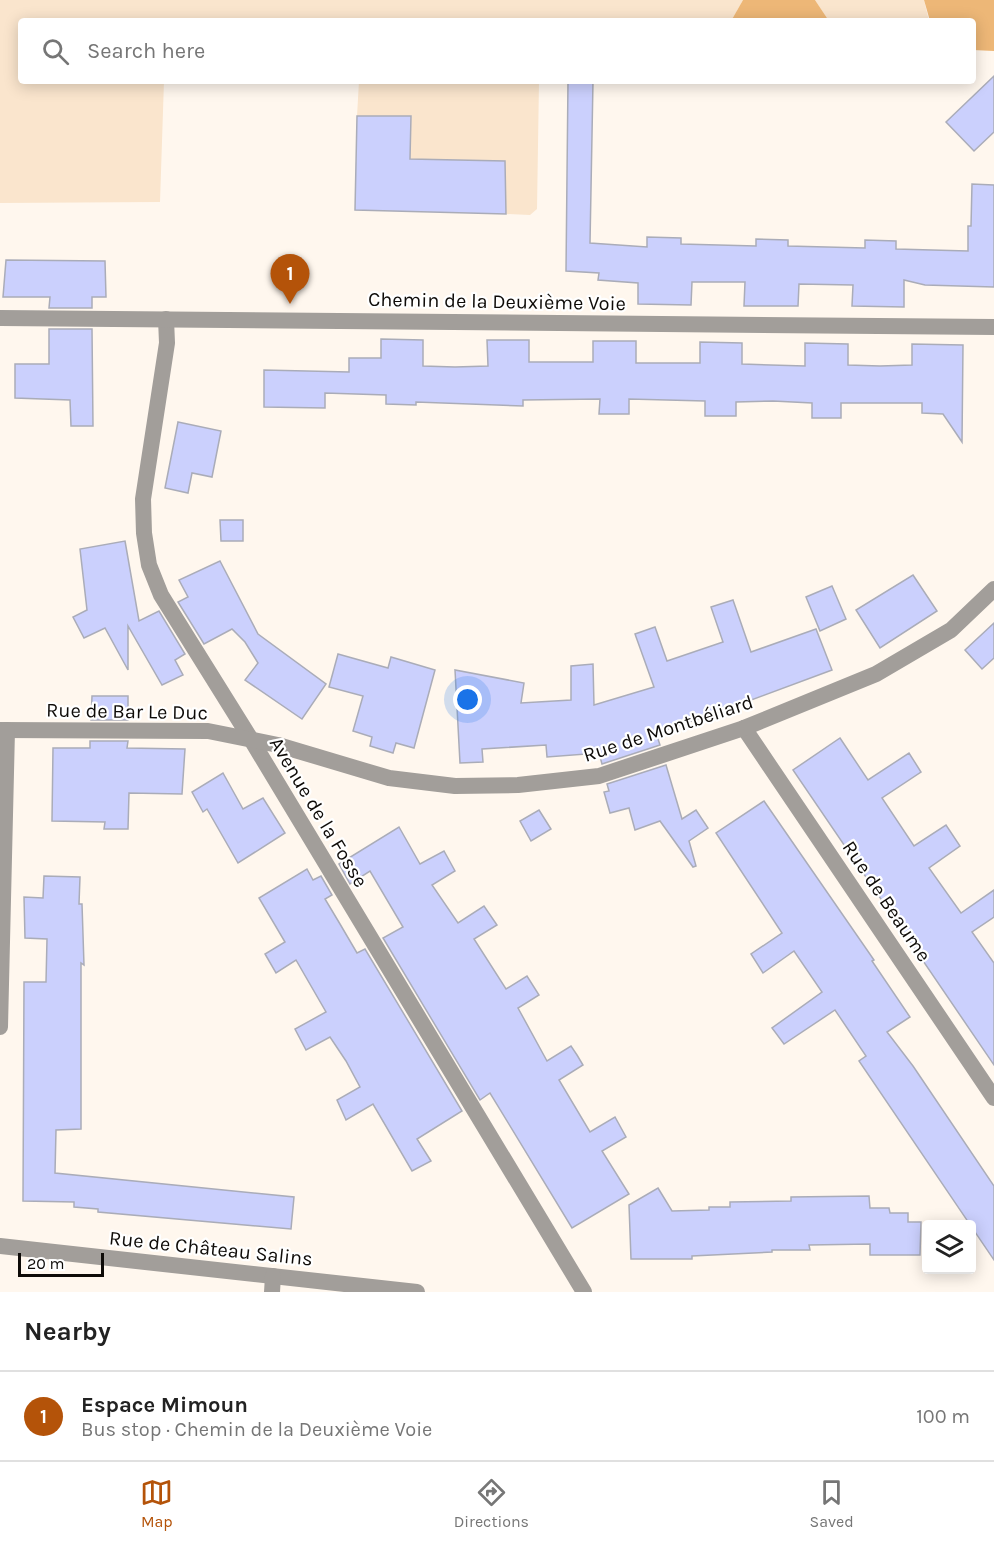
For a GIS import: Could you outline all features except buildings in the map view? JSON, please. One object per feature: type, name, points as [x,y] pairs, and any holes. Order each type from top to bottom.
[{"type":"street","name":"Chemin de la Deuxième Voie","points":[[0,318],[994,327]]},
{"type":"street","name":"Avenue de la Fosse","points":[[166,319],[167,343],[143,499],[144,534],[149,565],[161,595],[252,741],[584,1292]]},
{"type":"street","name":"Rue de Montbéliard","points":[[252,741],[278,745],[389,778],[454,786],[519,785],[599,776],[744,728],[876,674],[951,630],[994,589]]},
{"type":"street","name":"Rue de Beaume","points":[[744,728],[994,1098]]},
{"type":"street","name":"Rue de Bar Le Duc","points":[[3,730],[208,730],[252,741]]},
{"type":"street","points":[[0,1028],[3,730]]},
{"type":"street","name":"Rue de Château Salins","points":[[0,1246],[273,1284],[417,1292]]},
{"type":"shaded area","points":[[0,0],[743,0],[733,18],[18,18],[18,84],[164,84],[160,202],[0,203]]},
{"type":"shaded area","points":[[743,0],[815,0],[827,18],[733,18]]},
{"type":"shaded area","points":[[815,0],[924,0],[928,18],[827,18]]},
{"type":"shaded area","points":[[924,0],[994,0],[994,51],[976,50],[976,18],[929,18]]},
{"type":"shaded area","points":[[359,84],[539,84],[537,209],[530,215],[506,214],[505,161],[410,159],[410,116],[357,116]]},
{"type":"place","name":"Espace Mimoun","points":[[290,304]]}]
